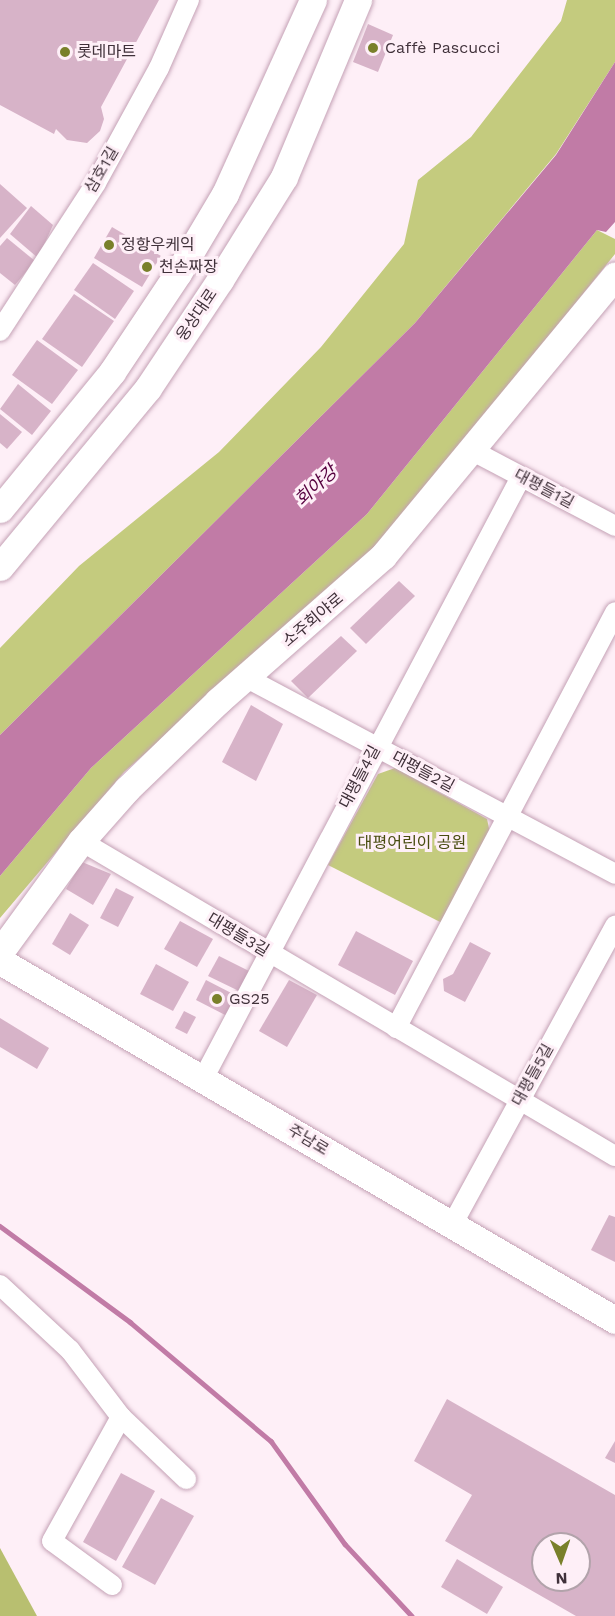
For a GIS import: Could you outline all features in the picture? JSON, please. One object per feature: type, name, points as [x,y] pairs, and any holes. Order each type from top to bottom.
[{"type":"main road","points":[[0,509],[112,372],[178,273],[225,194],[313,0]]},
{"type":"main road","name":"웅상대로","points":[[0,567],[148,388],[220,280],[284,177],[358,0]]},
{"type":"main road","name":"소주회야로","points":[[0,952],[81,841],[127,789],[245,677],[383,556],[473,451],[615,276]]},
{"type":"main road","name":"주남로","points":[[0,961],[615,1320]]},
{"type":"street","name":"삼호1길","points":[[0,331],[96,183],[159,68],[189,0]]},
{"type":"street","name":"대평들1길","points":[[473,451],[615,526]]},
{"type":"street","name":"대평들4길","points":[[203,1079],[267,952],[521,477]]},
{"type":"street","points":[[396,1028],[506,815],[615,612]]},
{"type":"street","name":"대평들2길","points":[[245,677],[615,874]]},
{"type":"street","name":"대평들3길","points":[[81,841],[615,1156]]},
{"type":"street","name":"대평들5길","points":[[452,1226],[615,926]]},
{"type":"street","points":[[0,1286],[70,1350],[121,1417],[186,1479]]},
{"type":"street","points":[[112,1585],[52,1540],[121,1417]]},
{"type":"green space","points":[[567,0],[615,0],[615,62],[556,154],[415,323],[0,735],[0,648],[79,566],[219,452],[321,347],[404,244],[418,180],[471,137],[561,21]]},
{"type":"green space","points":[[597,230],[615,239],[615,254],[398,524],[338,584],[124,772],[0,918],[0,876],[91,768],[367,514]]},
{"type":"green space","name":"대평어린이 공원","points":[[395,768],[487,819],[490,833],[444,924],[328,865],[378,774]]},
{"type":"green space","points":[[0,1548],[37,1616],[0,1616]]},
{"type":"water","name":"회야강","points":[[615,62],[615,222],[606,232],[597,230],[367,514],[91,768],[0,876],[0,735],[415,323],[556,155]]},
{"type":"building","name":"롯데마트","points":[[0,0],[159,0],[101,107],[104,119],[100,131],[87,143],[67,140],[56,129],[54,134],[0,105]]},
{"type":"building","name":"Caffè Pascucci","points":[[368,24],[393,35],[378,72],[353,62]]},
{"type":"building","points":[[0,184],[27,208],[0,238]]},
{"type":"building","points":[[31,206],[53,225],[38,258],[10,234]]},
{"type":"building","points":[[112,227],[161,256],[142,287],[94,258]]},
{"type":"building","points":[[7,238],[35,261],[15,285],[0,273],[0,246]]},
{"type":"building","points":[[93,263],[134,291],[115,319],[74,290]]},
{"type":"building","points":[[74,294],[114,321],[82,367],[42,339]]},
{"type":"building","points":[[37,340],[78,370],[52,404],[12,375]]},
{"type":"building","points":[[18,384],[51,411],[32,435],[0,409]]},
{"type":"building","points":[[0,414],[22,432],[7,449],[0,443]]},
{"type":"building","points":[[399,581],[415,596],[366,644],[350,628]]},
{"type":"building","points":[[341,636],[357,651],[308,698],[291,681]]},
{"type":"building","points":[[251,705],[283,724],[256,781],[222,762]]},
{"type":"building","points":[[82,862],[111,874],[93,905],[66,889]]},
{"type":"building","points":[[116,888],[134,897],[118,927],[100,918]]},
{"type":"building","points":[[70,913],[89,925],[70,955],[52,944]]},
{"type":"building","points":[[180,921],[213,939],[197,967],[164,949]]},
{"type":"building","points":[[356,931],[413,961],[395,995],[338,965]]},
{"type":"building","points":[[470,942],[491,953],[465,1002],[444,991],[443,979],[453,974]]},
{"type":"building","points":[[219,956],[251,972],[241,992],[208,976]]},
{"type":"building","points":[[156,964],[189,982],[173,1011],[140,994]]},
{"type":"building","name":"GS25","points":[[206,980],[239,997],[229,1017],[196,1000]]},
{"type":"building","points":[[289,980],[317,995],[287,1047],[259,1031]]},
{"type":"building","points":[[184,1011],[196,1017],[187,1034],[175,1028]]},
{"type":"building","points":[[0,1018],[49,1048],[37,1069],[0,1047]]},
{"type":"building","points":[[609,1215],[615,1217],[615,1262],[591,1250]]},
{"type":"building","points":[[447,1399],[615,1495],[615,1616],[576,1616],[534,1592],[591,1592],[591,1532],[531,1532],[531,1590],[445,1541],[472,1495],[414,1461]]},
{"type":"building","points":[[615,1441],[615,1463],[605,1458]]},
{"type":"building","points":[[121,1473],[155,1491],[116,1561],[83,1542]]},
{"type":"building","points":[[161,1498],[194,1516],[155,1585],[122,1567]]},
{"type":"building","points":[[457,1559],[503,1587],[487,1614],[441,1587]]},
{"type":"waterway","points":[[0,1226],[130,1322],[271,1441],[345,1544],[412,1616]]},
{"type":"place","name":"Caffè Pascucci","points":[[373,48]]},
{"type":"place","name":"롯데마트","points":[[65,52]]},
{"type":"place","name":"정항우케익","points":[[109,245]]},
{"type":"place","name":"천손짜장","points":[[147,267]]},
{"type":"place","name":"GS25","points":[[217,999]]}]
